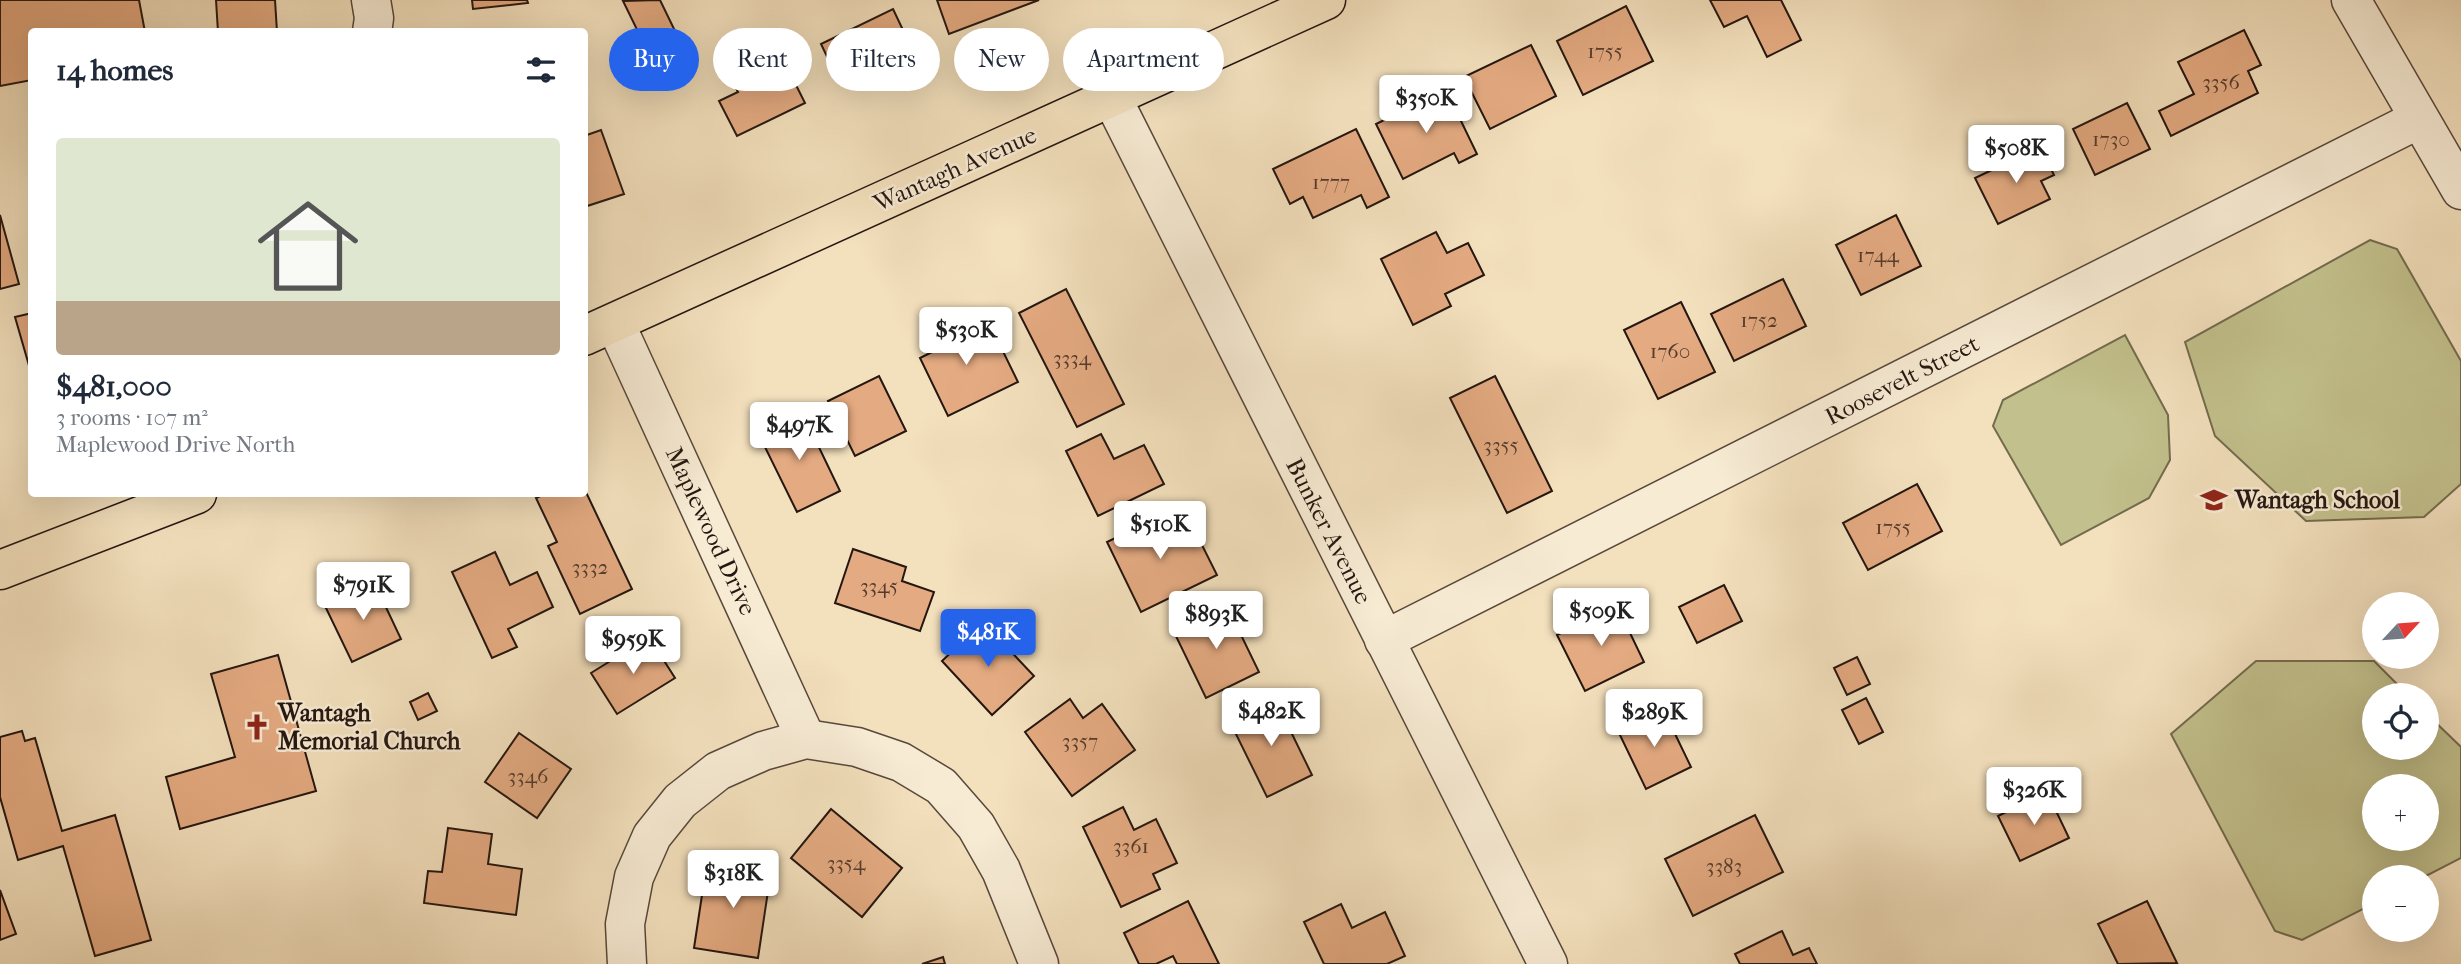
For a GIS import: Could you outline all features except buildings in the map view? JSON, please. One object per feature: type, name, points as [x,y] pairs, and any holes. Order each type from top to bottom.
[{"type":"main road","name":"Wantagh Avenue","points":[[600,330],[1326,0]]},
{"type":"main road","points":[[0,570],[189,497]]},
{"type":"street","points":[[372,0],[373,28]]},
{"type":"street","points":[[2351,0],[2461,190]]},
{"type":"street","name":"Bunker Avenue","points":[[1112,98],[1548,964]]},
{"type":"street","name":"Roosevelt Street","points":[[1384,640],[2419,120]]},
{"type":"street","name":"Maplewood Drive","points":[[600,330],[806,739]]},
{"type":"street","points":[[627,964],[625,924],[634,877],[652,836],[680,801],[718,771],[763,751],[806,739],[857,747],[901,762],[941,786],[976,826],[1001,870],[1039,964]]},
{"type":"shaded area","points":[[2370,240],[2397,249],[2461,361],[2461,484],[2424,517],[2306,521],[2215,436],[2185,342]]},
{"type":"shaded area","points":[[2125,335],[2168,415],[2170,460],[2149,498],[2061,545],[1993,426],[2003,400]]},
{"type":"shaded area","points":[[2256,661],[2362,661],[2362,669],[2382,669],[2396,683],[2362,683],[2362,760],[2439,760],[2439,726],[2461,747],[2461,858],[2439,869],[2439,865],[2362,865],[2362,910],[2302,940],[2275,931],[2171,734]]},
{"type":"place","name":"Wantagh School","points":[[2214,500]]},
{"type":"place","name":"Wantagh Memorial Church","points":[[257,727]]}]
